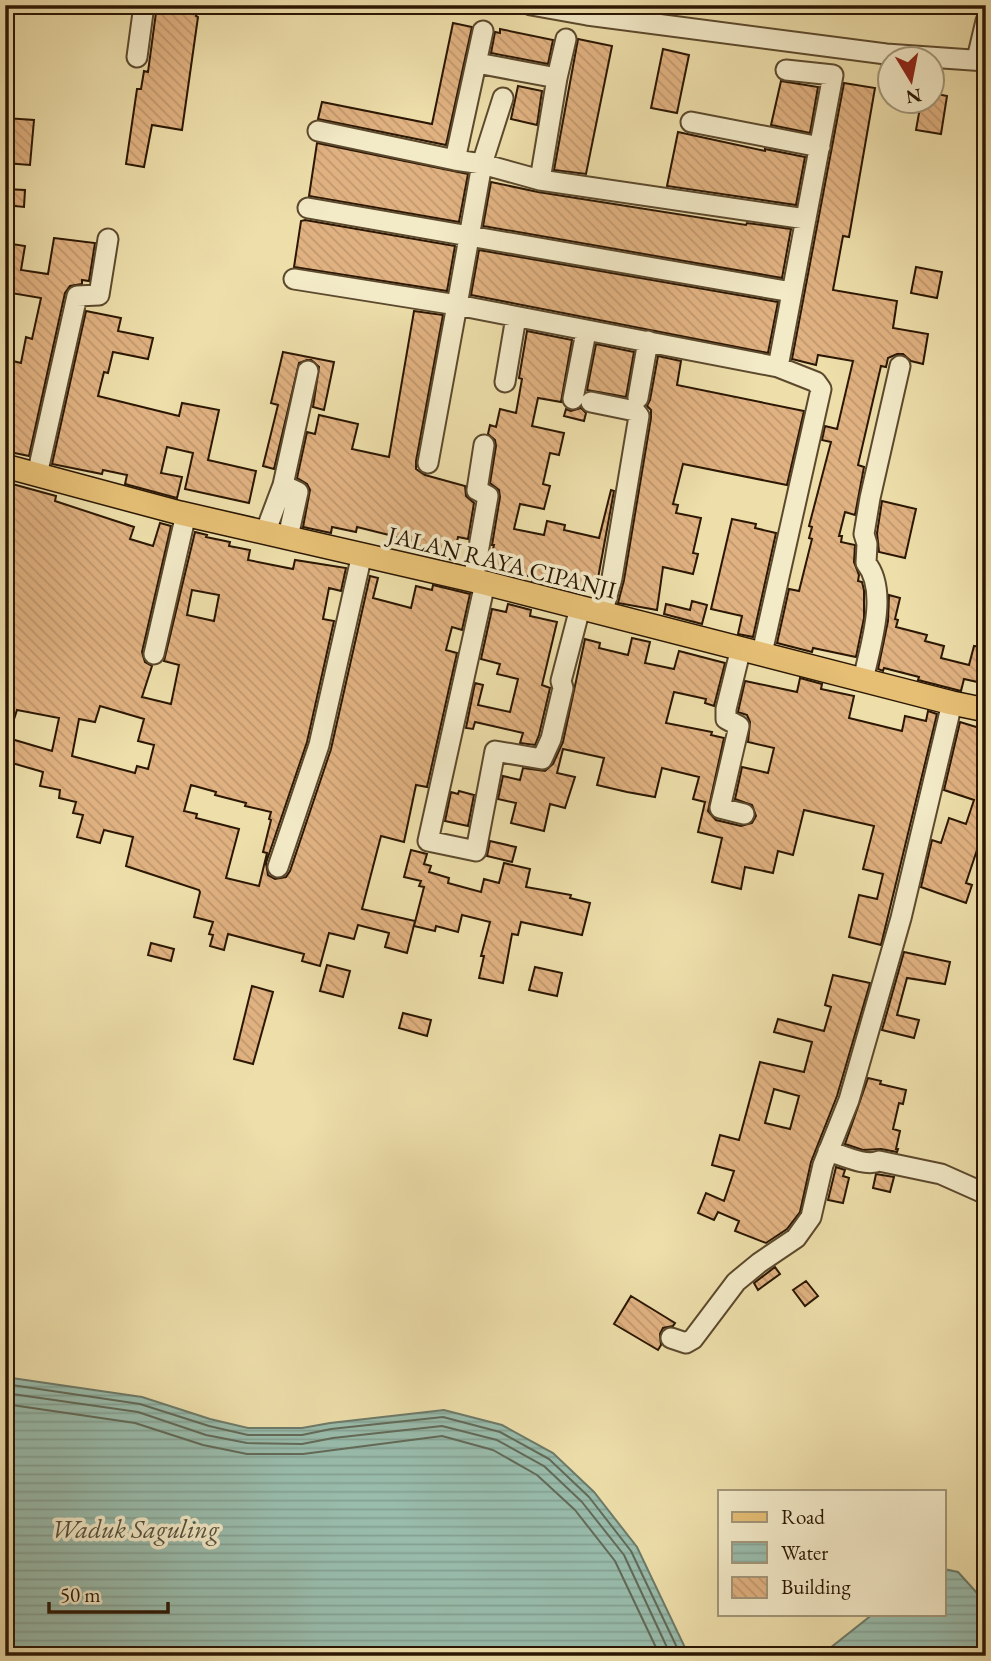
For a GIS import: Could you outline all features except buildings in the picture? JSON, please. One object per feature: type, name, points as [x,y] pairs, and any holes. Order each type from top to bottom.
[{"type":"main road","name":"JALAN RAYA CIPANJI","points":[[5,466],[186,514],[479,582],[986,710]]},
{"type":"street","points":[[137,57],[144,5]]},
{"type":"street","points":[[531,5],[587,15],[886,54],[981,60],[986,22]]},
{"type":"street","points":[[455,160],[483,31]]},
{"type":"street","points":[[540,180],[556,78],[566,39]]},
{"type":"street","points":[[477,63],[556,78]]},
{"type":"street","points":[[778,367],[833,75],[786,70]]},
{"type":"street","points":[[428,463],[482,164],[503,99]]},
{"type":"street","points":[[691,122],[820,147]]},
{"type":"street","points":[[317,131],[482,164],[540,180],[806,219]]},
{"type":"street","points":[[308,208],[792,292]]},
{"type":"street","points":[[37,474],[77,296],[99,295],[108,239]]},
{"type":"street","points":[[294,279],[457,305],[586,332],[648,341],[778,367],[816,382],[821,390],[751,651],[726,709],[726,719],[739,726],[720,808],[744,814]]},
{"type":"street","points":[[505,382],[516,317]]},
{"type":"street","points":[[586,332],[582,400],[635,411],[639,416],[614,565],[602,614]]},
{"type":"street","points":[[638,398],[648,341]]},
{"type":"street","points":[[863,680],[876,619],[876,581],[866,563],[867,544],[864,534],[900,366]]},
{"type":"street","points":[[276,535],[283,485],[308,371]]},
{"type":"street","points":[[484,445],[477,490],[488,496],[479,582],[428,841],[476,851],[495,751],[541,759],[551,739],[562,688],[561,681],[580,608]]},
{"type":"street","points":[[154,654],[186,514]]},
{"type":"street","points":[[278,867],[319,745],[362,554]]},
{"type":"street","points":[[671,1338],[686,1343],[693,1339],[736,1282],[801,1232],[814,1210],[816,1188],[849,1100],[901,918],[952,703]]},
{"type":"street","points":[[828,1151],[860,1161],[880,1161],[941,1174],[986,1194]]},
{"type":"water","name":"Waduk Saguling","points":[[5,1377],[142,1397],[248,1428],[302,1428],[444,1410],[502,1425],[553,1453],[594,1492],[637,1547],[689,1656],[5,1656]]},
{"type":"water","points":[[946,1569],[958,1572],[986,1603],[986,1656],[820,1656],[870,1616],[946,1616]]}]
